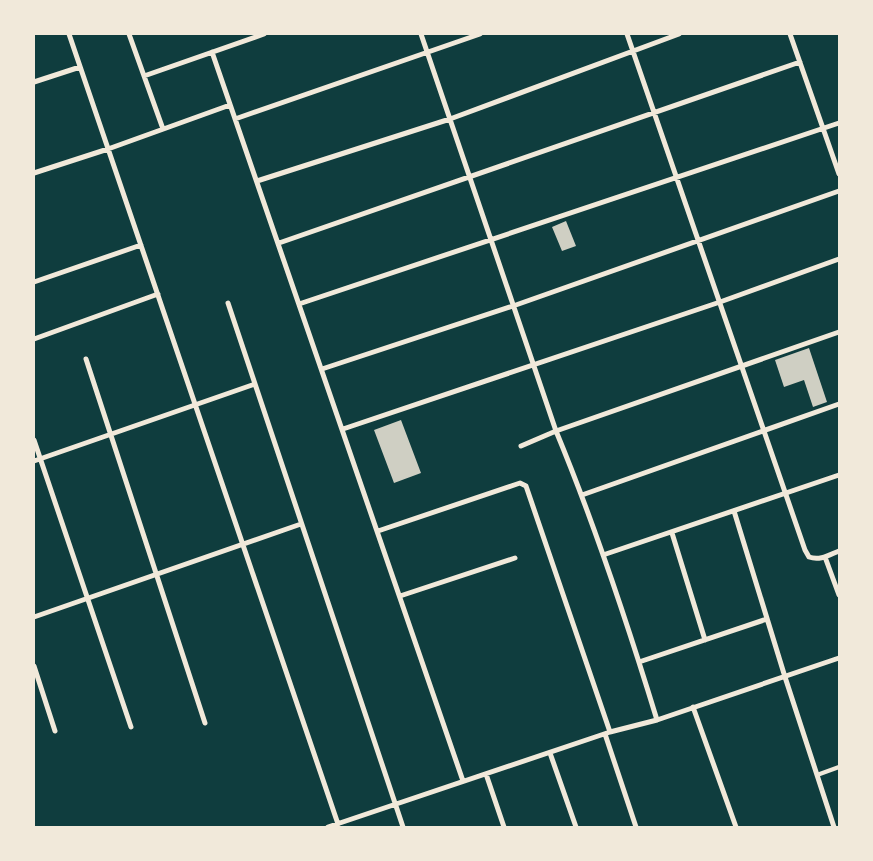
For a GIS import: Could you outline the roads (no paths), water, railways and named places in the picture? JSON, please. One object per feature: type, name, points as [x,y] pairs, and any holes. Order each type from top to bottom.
[{"type":"street","points":[[69,34],[338,824]]},
{"type":"street","points":[[129,34],[163,129]]},
{"type":"street","points":[[144,76],[264,34]]},
{"type":"street","points":[[421,34],[556,431],[582,495],[603,555],[657,720]]},
{"type":"street","points":[[236,119],[480,34]]},
{"type":"street","points":[[627,34],[809,557],[818,559],[839,551]]},
{"type":"street","points":[[257,181],[450,119],[680,34]]},
{"type":"street","points":[[790,34],[839,174]]},
{"type":"street","points":[[212,52],[463,781]]},
{"type":"street","points":[[279,243],[800,62]]},
{"type":"street","points":[[34,82],[80,67]]},
{"type":"street","points":[[34,173],[108,149],[230,104]]},
{"type":"street","points":[[300,304],[839,123]]},
{"type":"street","points":[[322,369],[513,306],[839,191]]},
{"type":"street","points":[[34,282],[141,245]]},
{"type":"street","points":[[343,429],[839,260]]},
{"type":"street","points":[[34,339],[158,294]]},
{"type":"street","points":[[228,303],[404,827]]},
{"type":"street","points":[[522,446],[556,431],[839,332]]},
{"type":"street","points":[[86,359],[206,723]]},
{"type":"street","points":[[34,461],[255,384]]},
{"type":"street","points":[[582,495],[839,404]]},
{"type":"street","points":[[34,440],[131,727]]},
{"type":"street","points":[[603,555],[839,475]]},
{"type":"street","points":[[378,531],[520,483],[526,486],[636,827]]},
{"type":"street","points":[[734,511],[834,827]]},
{"type":"street","points":[[34,617],[301,524]]},
{"type":"street","points":[[672,533],[705,640]]},
{"type":"street","points":[[825,556],[839,594]]},
{"type":"street","points":[[400,596],[516,558]]},
{"type":"street","points":[[639,662],[767,619]]},
{"type":"street","points":[[328,827],[346,824],[396,804],[463,781],[607,733],[657,720],[839,658]]},
{"type":"street","points":[[34,666],[55,731]]},
{"type":"street","points":[[693,707],[736,827]]},
{"type":"street","points":[[550,753],[576,827]]},
{"type":"street","points":[[486,774],[504,827]]},
{"type":"lane","points":[[817,775],[839,767]]}]
